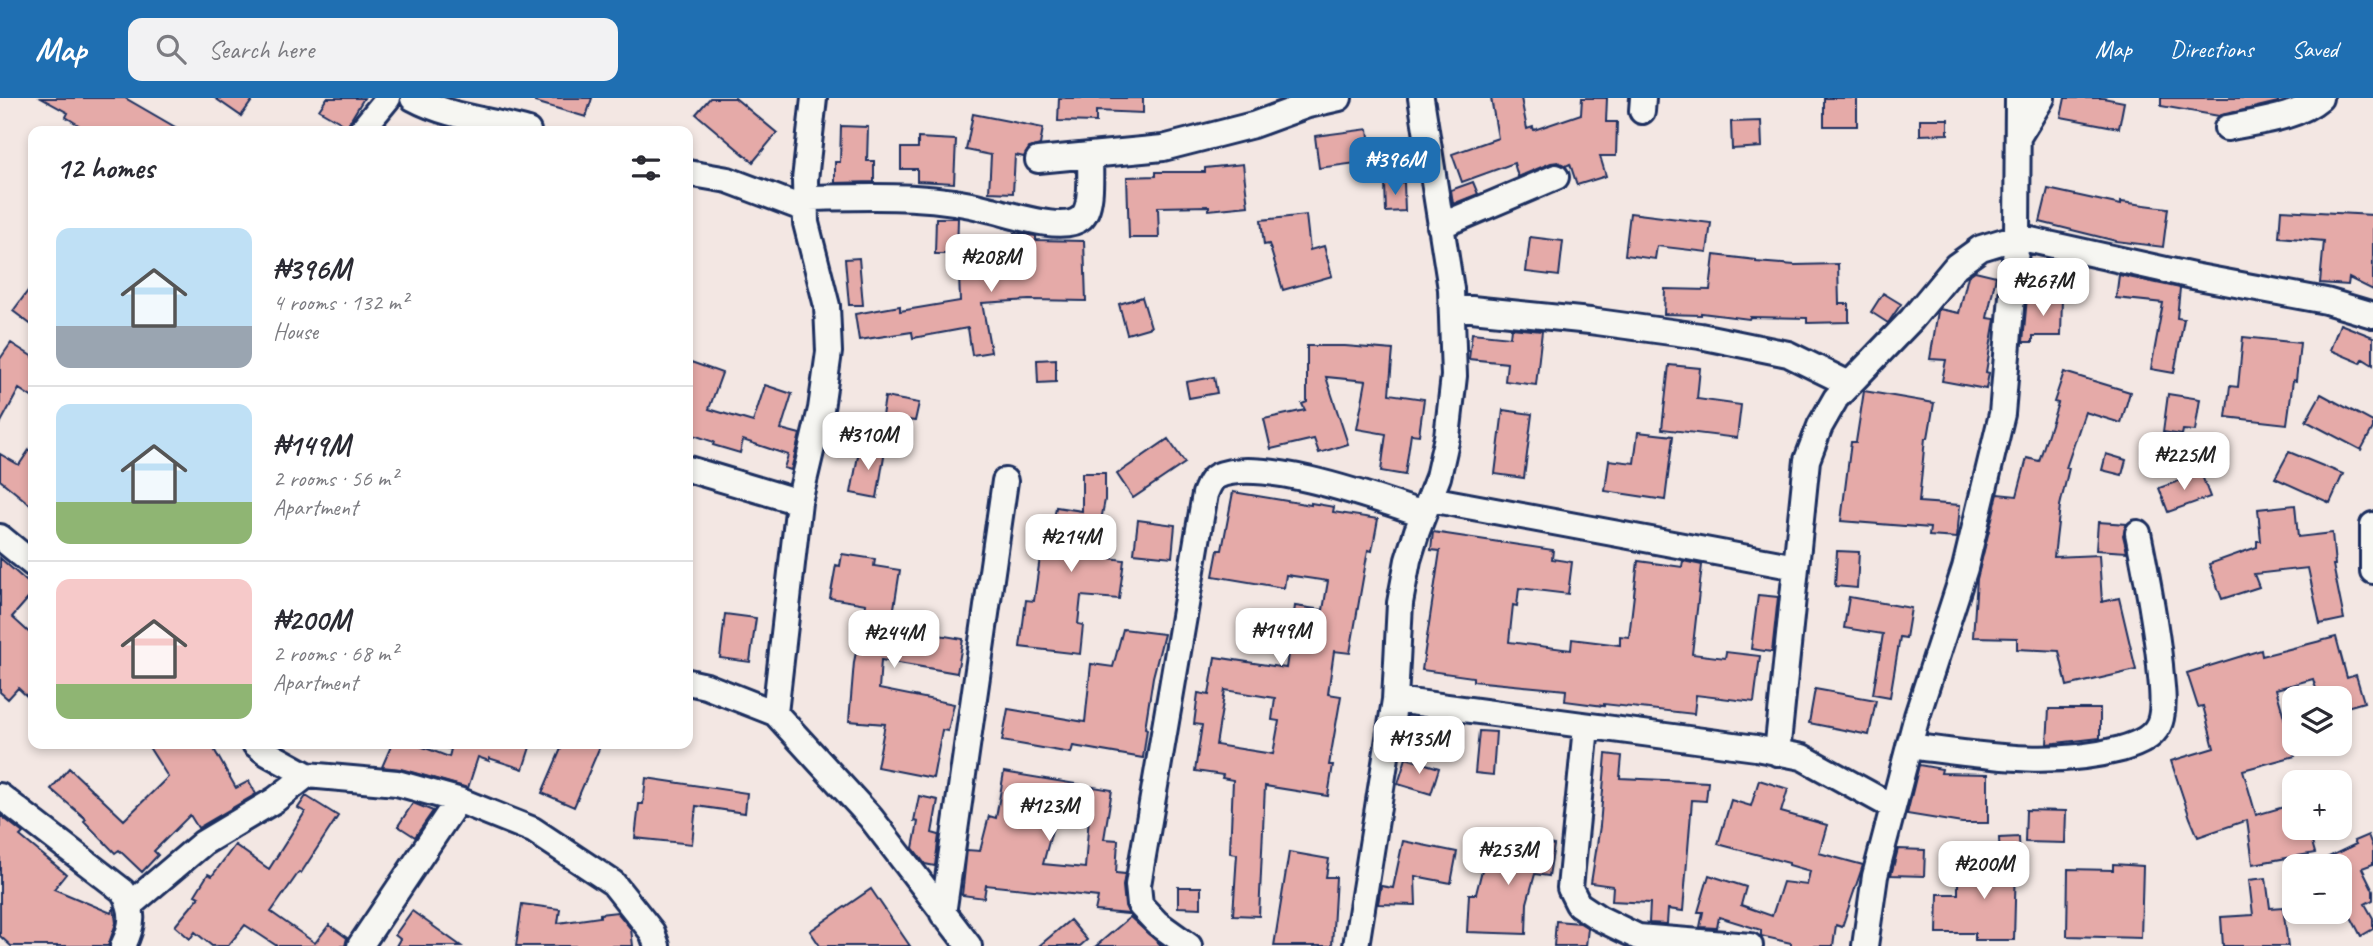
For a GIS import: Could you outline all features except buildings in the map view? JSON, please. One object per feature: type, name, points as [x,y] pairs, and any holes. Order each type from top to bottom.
[{"type":"street","points":[[365,126],[387,98]]},
{"type":"street","points":[[413,98],[479,126]]},
{"type":"street","points":[[775,713],[799,502],[821,409],[829,352],[827,306],[806,223],[805,180],[814,98]]},
{"type":"street","points":[[1038,160],[1163,148],[1253,125],[1308,105],[1339,98]]},
{"type":"street","points":[[1356,946],[1395,700],[1400,603],[1408,560],[1438,477],[1447,437],[1454,376],[1451,289],[1421,98]]},
{"type":"street","points":[[1865,946],[1875,876],[1917,716],[1965,568],[2002,414],[2017,237],[2018,98]]},
{"type":"street","points":[[2018,137],[2042,98]]},
{"type":"street","points":[[2227,128],[2285,116],[2309,107],[2320,98]]},
{"type":"street","points":[[693,174],[727,180],[805,203],[901,197],[945,200],[990,209],[1025,220],[1057,223],[1075,222],[1082,218],[1088,208],[1090,157]]},
{"type":"street","points":[[1440,226],[1556,177]]},
{"type":"street","points":[[1777,753],[1807,460],[1820,426],[1836,398],[1912,319],[1956,266],[1981,248],[2017,237],[2326,302],[2373,315]]},
{"type":"street","points":[[1452,307],[1590,321],[1700,336],[1788,354],[1849,384]]},
{"type":"street","points":[[693,470],[799,502]]},
{"type":"street","points":[[1189,946],[1157,923],[1140,905],[1138,885],[1203,506],[1210,482],[1217,477],[1234,472],[1264,472],[1427,506],[1796,567]]},
{"type":"street","points":[[943,914],[1005,481]]},
{"type":"street","points":[[2373,525],[2373,571]]},
{"type":"street","points":[[1909,746],[2018,760],[2066,759],[2098,755],[2131,746],[2152,736],[2161,721],[2163,700],[2154,610],[2138,533]]},
{"type":"street","points":[[0,537],[28,560]]},
{"type":"street","points":[[693,683],[775,713],[871,818],[969,946]]},
{"type":"street","points":[[1395,700],[1802,758],[1893,807]]},
{"type":"street","points":[[1586,727],[1570,888],[1578,904],[1638,942],[1750,946]]},
{"type":"street","points":[[262,749],[307,775],[397,783],[457,800],[533,830],[613,883],[652,932],[657,946]]},
{"type":"street","points":[[131,904],[203,843],[275,800],[307,775]]},
{"type":"street","points":[[0,796],[123,891],[131,904],[132,927],[124,946]]},
{"type":"street","points":[[360,946],[457,800]]}]
